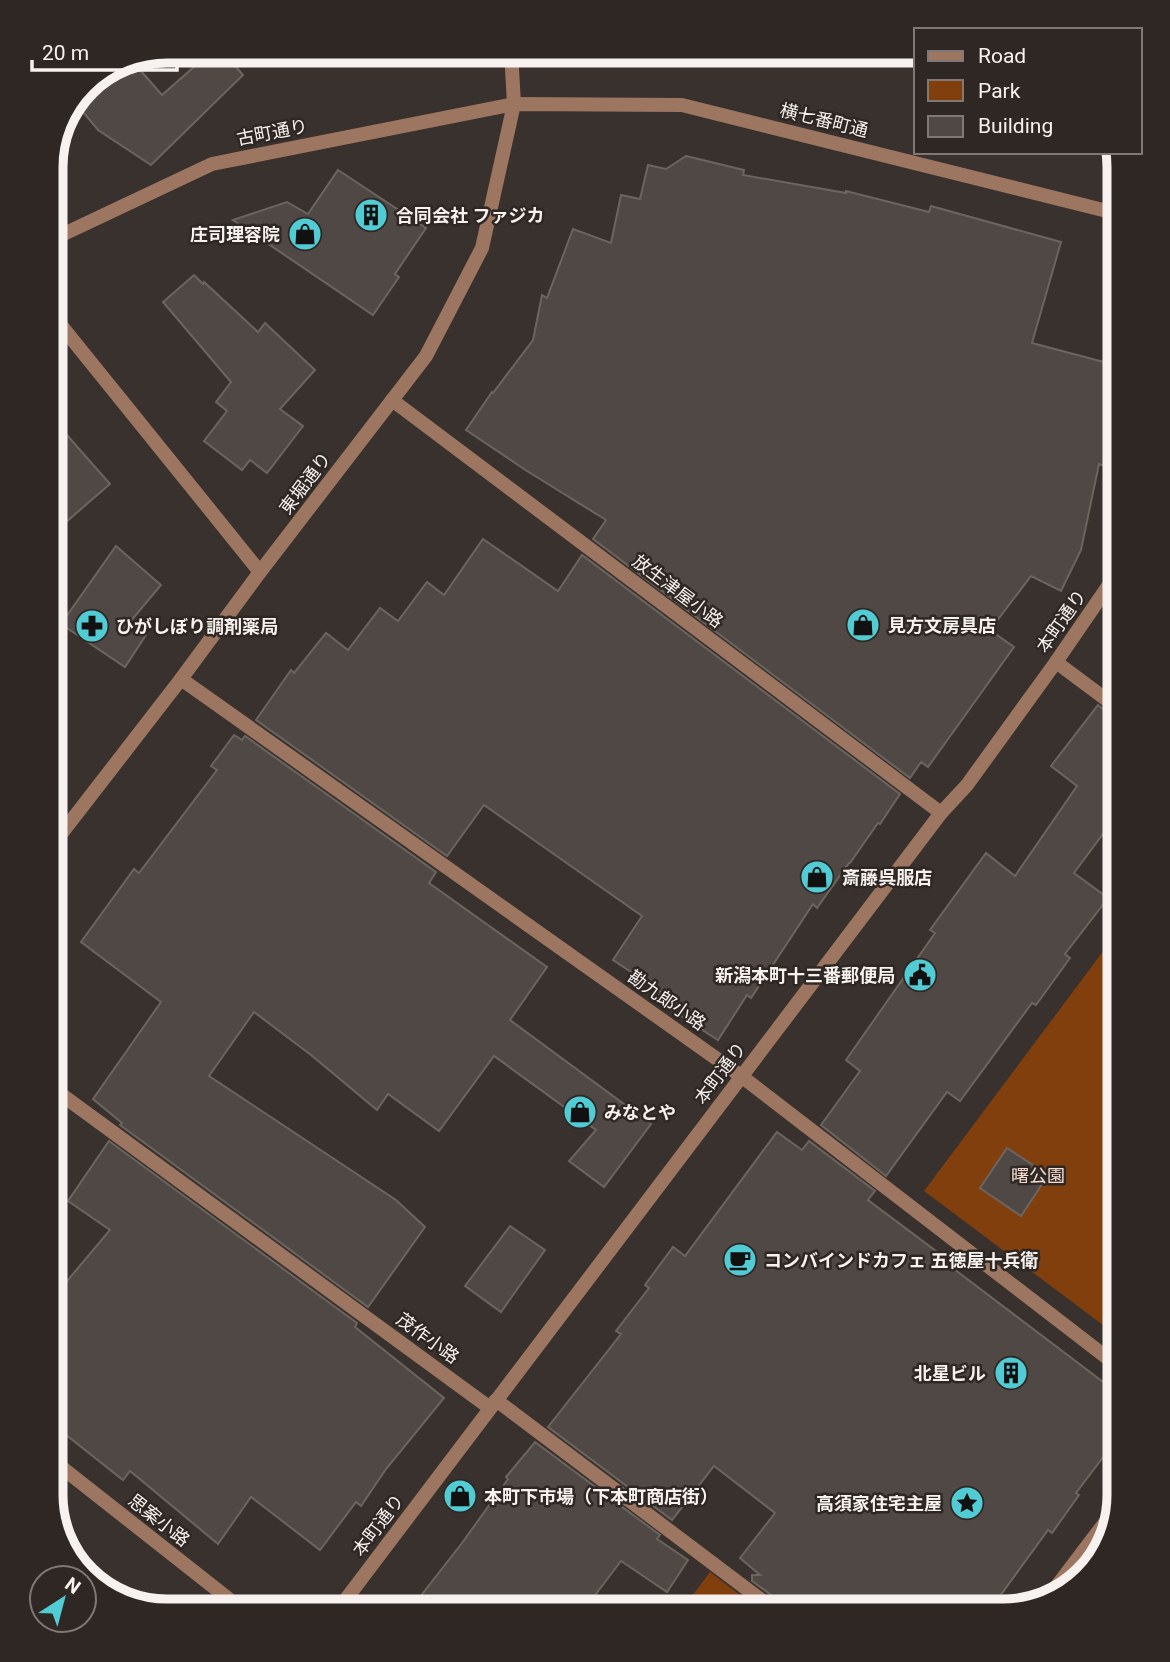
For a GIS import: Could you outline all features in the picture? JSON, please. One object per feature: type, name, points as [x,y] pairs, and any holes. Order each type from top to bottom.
[{"type":"street","name":"東堀通り","points":[[63,831],[426,356],[482,248],[514,104],[511,63]]},
{"type":"street","name":"横七番町通","points":[[514,104],[682,105],[1107,211]]},
{"type":"street","name":"古町通り","points":[[63,234],[212,164],[514,104]]},
{"type":"street","points":[[63,328],[260,572]]},
{"type":"street","name":"放生津屋小路","points":[[392,400],[941,813]]},
{"type":"street","name":"本町通り","points":[[346,1599],[941,813],[967,785],[1107,588]]},
{"type":"street","points":[[1056,662],[1107,700]]},
{"type":"street","name":"勘九郎小路","points":[[181,679],[741,1076],[1107,1358]]},
{"type":"street","name":"茂作小路","points":[[63,1096],[760,1599]]},
{"type":"street","name":"思案小路","points":[[63,1468],[229,1599]]},
{"type":"street","points":[[1061,1581],[1101,1527]]},
{"type":"green space","name":"曙公園","points":[[1107,946],[1107,1328],[924,1191]]},
{"type":"green space","points":[[710,1572],[745,1599],[690,1599]]},
{"type":"building","points":[[198,63],[232,63],[243,75],[151,165],[98,130],[81,110],[99,89],[115,77],[138,68],[162,95]]},
{"type":"building","points":[[686,156],[744,170],[743,175],[846,191],[929,212],[931,206],[1061,242],[1032,343],[1107,363],[1107,467],[1099,464],[1081,550],[1061,591],[1031,576],[990,630],[1014,647],[928,767],[921,762],[910,778],[593,539],[606,520],[466,430],[533,340],[542,295],[547,298],[573,229],[611,243],[621,195],[640,199],[648,165],[666,169]]},
{"type":"building","points":[[338,170],[426,228],[395,274],[399,277],[373,315],[233,220],[287,202],[308,214]]},
{"type":"building","points":[[194,275],[258,332],[265,323],[315,370],[280,409],[303,426],[267,473],[250,460],[242,470],[204,441],[227,411],[216,402],[231,382],[163,302]]},
{"type":"building","points":[[63,431],[110,484],[63,525]]},
{"type":"building","points":[[483,539],[558,591],[582,555],[900,794],[817,908],[813,904],[751,998],[747,995],[718,1040],[656,1000],[661,992],[613,960],[642,916],[484,805],[447,856],[256,720],[291,670],[294,673],[326,633],[348,650],[380,608],[398,621],[427,582],[444,595]]},
{"type":"building","points":[[116,546],[161,585],[129,623],[146,635],[125,667],[63,625],[63,621]]},
{"type":"building","points":[[1098,705],[1107,712],[1107,828],[1074,873],[1107,899],[1065,954],[1070,958],[1036,1005],[1032,1003],[960,1101],[947,1092],[886,1176],[821,1125],[860,1071],[846,1060],[935,933],[930,930],[986,853],[1015,876],[1077,786],[1051,766]]},
{"type":"building","points":[[234,735],[242,740],[245,736],[436,872],[429,883],[547,967],[510,1020],[651,1124],[604,1187],[569,1161],[596,1130],[494,1056],[439,1131],[388,1094],[377,1110],[254,1012],[209,1076],[396,1200],[425,1227],[368,1307],[120,1125],[122,1123],[93,1099],[161,1002],[81,942],[134,869],[139,873],[217,770],[211,766]]},
{"type":"building","points":[[777,1132],[802,1150],[809,1141],[875,1191],[868,1200],[1107,1385],[1107,1452],[1076,1493],[1079,1495],[1052,1533],[1048,1530],[998,1599],[777,1599],[752,1581],[752,1575],[760,1575],[740,1558],[775,1513],[714,1466],[672,1520],[548,1427],[621,1334],[616,1331],[649,1288],[645,1285],[673,1247],[685,1256]]},
{"type":"building","points":[[109,1141],[357,1323],[355,1327],[444,1398],[386,1469],[361,1506],[356,1502],[320,1550],[251,1497],[218,1544],[130,1471],[123,1480],[63,1432],[63,1286],[110,1230],[68,1201]]},
{"type":"building","points":[[1007,1148],[1048,1175],[1021,1216],[980,1188]]},
{"type":"building","points":[[510,1226],[545,1250],[501,1312],[465,1286]]},
{"type":"building","points":[[535,1442],[660,1535],[657,1539],[688,1560],[667,1592],[621,1561],[592,1599],[418,1599],[508,1479],[506,1477]]},
{"type":"place","name":"合同会社 ファジカ","points":[[371,215]]},
{"type":"place","name":"庄司理容院","points":[[305,234]]},
{"type":"place","name":"見方文房具店","points":[[863,625]]},
{"type":"place","name":"ひがしぼり調剤薬局","points":[[92,626]]},
{"type":"place","name":"斎藤呉服店","points":[[817,877]]},
{"type":"place","name":"新潟本町十三番郵便局","points":[[920,975]]},
{"type":"place","name":"みなとや","points":[[580,1112]]},
{"type":"place","name":"コンバインドカフェ 五徳屋十兵衛","points":[[740,1260]]},
{"type":"place","name":"北星ビル","points":[[1011,1373]]},
{"type":"place","name":"本町下市場（下本町商店街）","points":[[460,1496]]},
{"type":"place","name":"高須家住宅主屋","points":[[967,1503]]}]
